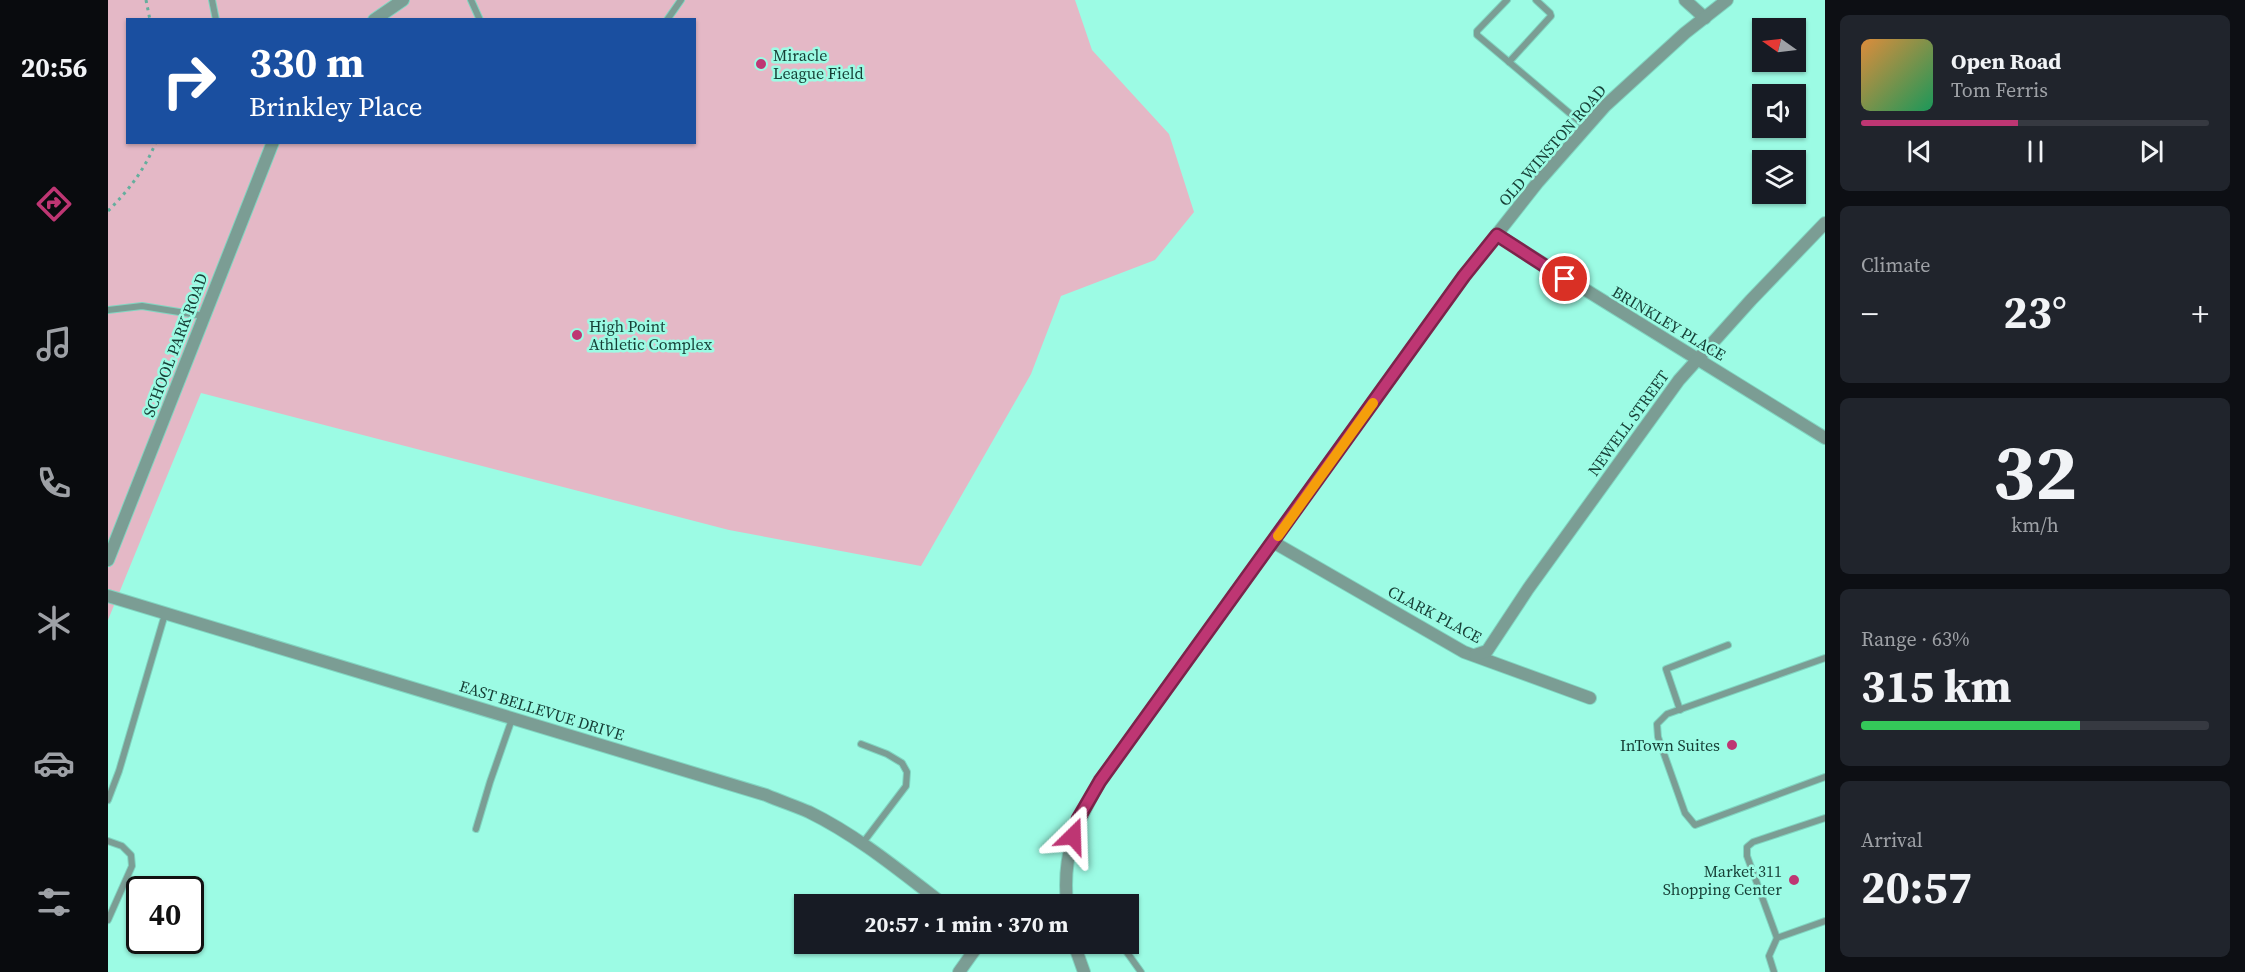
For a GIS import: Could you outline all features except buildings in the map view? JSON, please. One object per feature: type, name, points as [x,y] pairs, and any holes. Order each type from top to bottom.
[{"type":"street","points":[[377,18],[403,0]]},
{"type":"street","points":[[1685,0],[1705,18]]},
{"type":"street","name":"OLD WINSTON ROAD","points":[[1066,894],[1068,853],[1078,819],[1100,781],[1464,276],[1538,182],[1605,106],[1727,0]]},
{"type":"street","name":"SCHOOL PARK ROAD","points":[[108,560],[272,144]]},
{"type":"street","name":"NEWELL STREET","points":[[1475,655],[1487,651],[1528,589],[1679,380],[1825,223]]},
{"type":"street","name":"BRINKLEY PLACE","points":[[1497,235],[1825,438]]},
{"type":"street","name":"CLARK PLACE","points":[[1273,542],[1464,652],[1590,698]]},
{"type":"street","name":"EAST BELLEVUE DRIVE","points":[[108,596],[766,795],[809,812],[862,844],[930,894]]},
{"type":"street","points":[[959,972],[972,954]]},
{"type":"street","points":[[1078,954],[1084,972]]},
{"type":"lane","points":[[212,0],[216,18]]},
{"type":"lane","points":[[471,0],[479,18]]},
{"type":"lane","points":[[668,18],[681,0]]},
{"type":"lane","points":[[1507,0],[1477,31],[1478,35],[1586,127]]},
{"type":"lane","points":[[1509,62],[1551,16],[1536,0]]},
{"type":"lane","points":[[108,310],[142,306],[204,316]]},
{"type":"lane","points":[[108,800],[119,771],[165,613]]},
{"type":"lane","points":[[1680,710],[1666,669],[1728,645]]},
{"type":"lane","points":[[1825,658],[1667,714],[1657,724],[1658,736],[1686,813],[1695,825],[1825,777]]},
{"type":"lane","points":[[476,829],[513,718]]},
{"type":"lane","points":[[861,744],[903,763],[907,772],[906,786],[862,844]]},
{"type":"lane","points":[[1774,972],[1769,956],[1777,938],[1747,856],[1747,848],[1752,842],[1825,818]]},
{"type":"lane","points":[[108,841],[122,846],[131,855],[132,866],[108,920]]},
{"type":"lane","points":[[1777,938],[1825,921]]},
{"type":"lane","points":[[1128,954],[1141,972]]},
{"type":"path","points":[[146,0],[150,18]]},
{"type":"path","points":[[108,211],[125,194],[147,164],[155,144]]},
{"type":"shaded area","name":"High Point Athletic Complex","points":[[108,0],[1075,0],[1092,50],[1169,134],[1194,212],[1155,260],[1061,296],[1031,374],[921,566],[729,530],[201,393],[108,620]]},
{"type":"slow traffic","points":[[1278,536],[1373,403]]},
{"type":"place","name":"Miracle League Field","points":[[761,64]]},
{"type":"place","name":"High Point Athletic Complex","points":[[577,335]]},
{"type":"place","name":"InTown Suites","points":[[1732,745]]},
{"type":"place","name":"Market 311 Shopping Center","points":[[1794,880]]},
{"type":"route","points":[[1073,836],[1078,819],[1100,781],[1464,276],[1497,235],[1565,279]]}]
